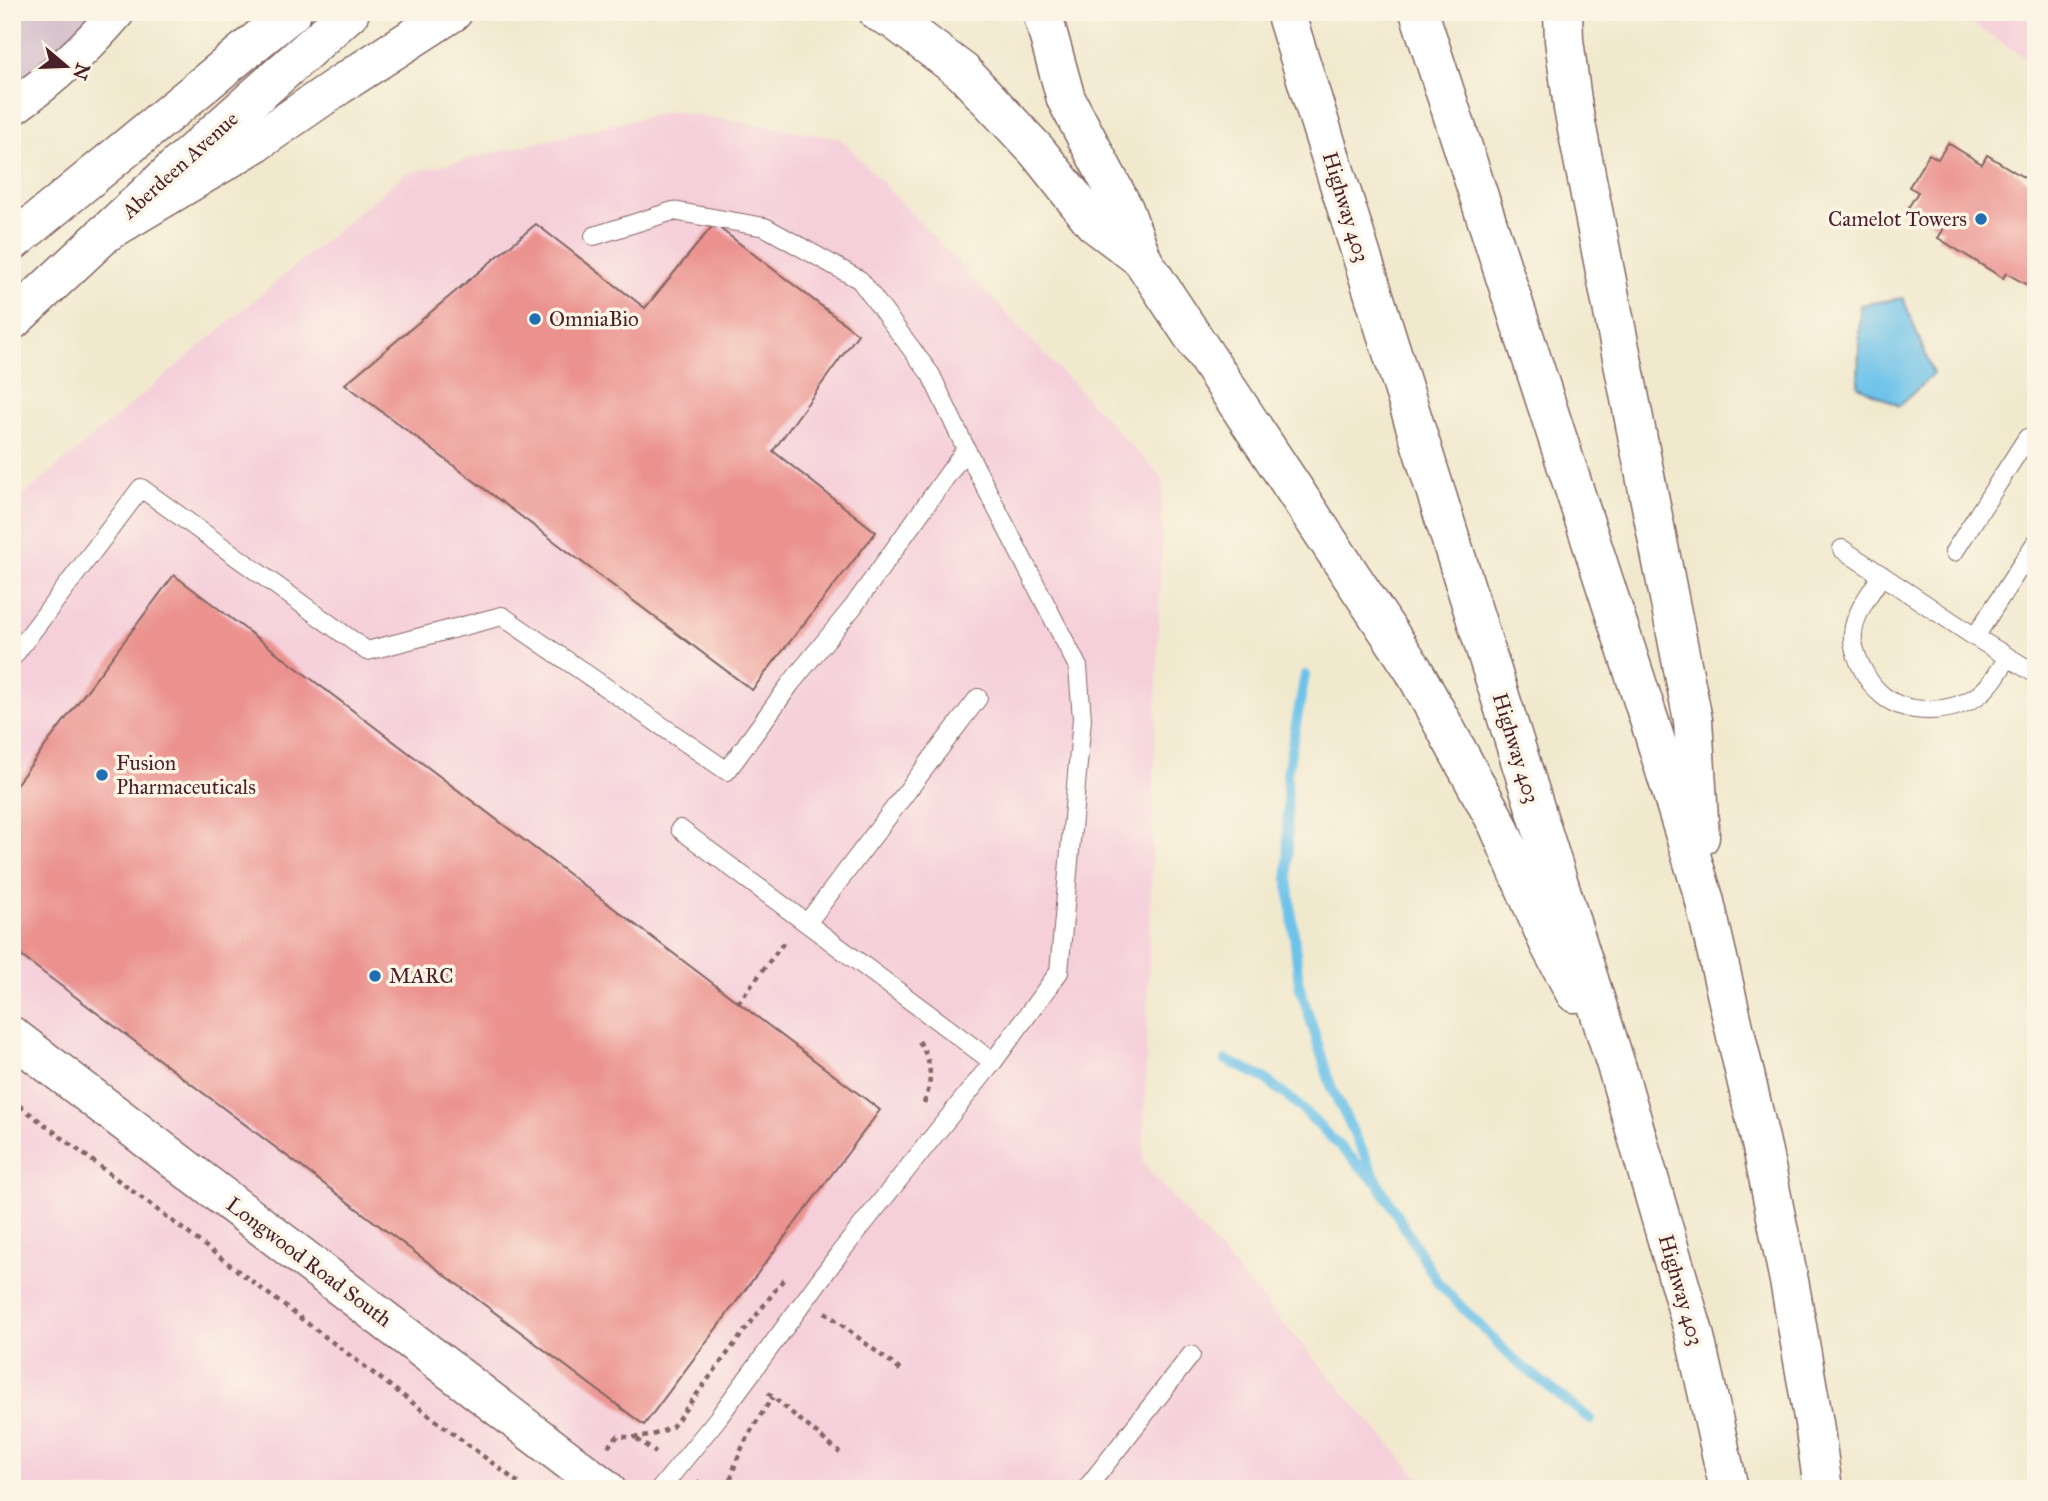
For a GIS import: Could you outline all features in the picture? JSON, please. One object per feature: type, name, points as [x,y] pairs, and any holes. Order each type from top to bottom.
[{"type":"main road","name":"Aberdeen Avenue","points":[[12,242],[292,12]]},
{"type":"main road","name":"Aberdeen Avenue","points":[[12,321],[184,160],[350,12]]},
{"type":"main road","points":[[104,234],[257,142],[453,12]]},
{"type":"main road","points":[[878,12],[894,20],[963,72],[1037,151],[1094,223],[1143,261]]},
{"type":"main road","points":[[1042,12],[1066,99],[1124,209],[1143,261],[1413,669],[1498,825],[1549,944],[1620,1078]]},
{"type":"main road","name":"Highway 403","points":[[1285,12],[1620,1078],[1694,1333],[1728,1489]]},
{"type":"main road","points":[[1419,12],[1654,735],[1704,898],[1763,1152],[1814,1423],[1823,1489]]},
{"type":"main road","points":[[1563,12],[1573,108],[1693,720],[1704,898]]},
{"type":"main road","name":"Longwood Road South","points":[[12,1036],[596,1481]]},
{"type":"street","points":[[12,108],[77,55],[117,12]]},
{"type":"lane","points":[[594,236],[673,211],[765,227],[860,279],[931,375],[1078,667],[1082,719],[1059,972],[993,1062],[839,1254],[718,1418],[660,1489]]},
{"type":"lane","points":[[1954,552],[2033,435]]},
{"type":"lane","points":[[12,658],[141,488],[367,651],[502,616],[727,771],[791,683],[853,607],[966,449]]},
{"type":"lane","points":[[1975,636],[2036,542]]},
{"type":"lane","points":[[1842,549],[2036,674]]},
{"type":"lane","points":[[1882,575],[1859,613],[1853,633],[1856,655],[1866,677],[1882,695],[1902,705],[1919,709],[1954,707],[1975,697],[1996,678],[2008,657]]},
{"type":"lane","points":[[807,922],[978,698]]},
{"type":"lane","points":[[680,830],[993,1062]]},
{"type":"lane","points":[[1086,1489],[1191,1355]]},
{"type":"path","points":[[917,1037],[926,1053],[930,1070],[930,1088],[923,1105]]},
{"type":"path","points":[[12,1100],[472,1447],[520,1484],[522,1489]]},
{"type":"path","points":[[596,1481],[618,1436],[637,1438],[656,1435],[672,1427],[783,1280]]},
{"type":"path","points":[[783,1280],[903,1371]]},
{"type":"path","points":[[783,1280],[791,1281]]},
{"type":"path","points":[[724,1357],[840,1452]]},
{"type":"path","points":[[729,1489],[736,1457],[773,1398]]},
{"type":"shaded area","points":[[12,12],[117,12],[12,111]]},
{"type":"shaded area","points":[[1954,12],[2036,12],[2036,65]]},
{"type":"shaded area","points":[[671,111],[840,138],[1163,479],[1143,1164],[1429,1489],[12,1489],[12,505],[404,174]]},
{"type":"water","points":[[1903,298],[1933,374],[1899,406],[1858,386],[1860,305]]},
{"type":"building","name":"Camelot Towers","points":[[1948,143],[1982,164],[1987,155],[2036,185],[2036,301],[2028,297],[2034,289],[2006,273],[2003,278],[1938,238],[1943,230],[1908,208],[1918,192],[1909,187],[1929,154],[1938,159]]},
{"type":"building","points":[[536,224],[645,308],[714,224],[858,334],[773,451],[876,532],[752,690],[345,384]]},
{"type":"building","name":"MARC","points":[[174,575],[880,1110],[644,1425],[12,949],[12,790]]},
{"type":"waterway","points":[[1305,675],[1287,773],[1288,877],[1299,984],[1332,1089],[1381,1188],[1438,1283],[1511,1357],[1591,1420]]},
{"type":"waterway","points":[[1226,1060],[1264,1078],[1296,1103],[1375,1181]]},
{"type":"place","name":"Camelot Towers","points":[[1981,219]]},
{"type":"place","name":"OmniaBio","points":[[535,319]]},
{"type":"place","name":"Fusion Pharmaceuticals","points":[[102,775]]},
{"type":"place","name":"MARC","points":[[375,976]]}]
